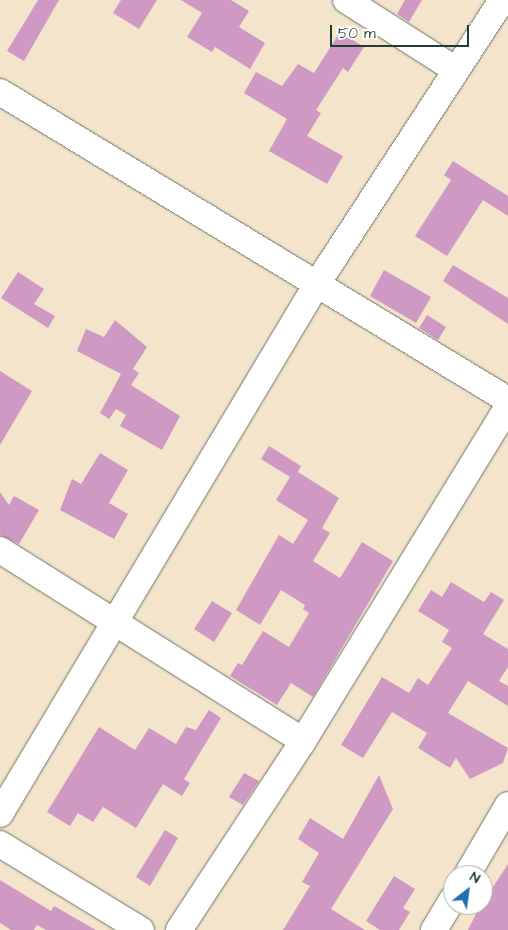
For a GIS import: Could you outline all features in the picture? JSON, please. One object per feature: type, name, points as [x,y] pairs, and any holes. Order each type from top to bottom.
[{"type":"street","points":[[346,0],[456,70]]},
{"type":"street","points":[[0,814],[116,624],[318,284],[502,0]]},
{"type":"street","points":[[0,92],[508,400]]},
{"type":"street","points":[[179,930],[303,741],[508,406]]},
{"type":"street","points":[[0,550],[303,741]]},
{"type":"street","points":[[472,865],[508,805]]},
{"type":"street","points":[[0,844],[142,930]]},
{"type":"street","points":[[434,930],[443,915]]},
{"type":"building","points":[[38,0],[59,0],[24,61],[7,51]]},
{"type":"building","points":[[121,0],[157,0],[139,29],[113,13]]},
{"type":"building","points":[[181,0],[231,0],[249,11],[239,27],[265,43],[250,69],[215,47],[212,52],[187,37],[202,13]]},
{"type":"building","points":[[405,0],[422,0],[409,22],[397,14]]},
{"type":"building","points":[[340,32],[364,47],[348,72],[343,68],[316,110],[321,113],[307,136],[343,156],[327,184],[269,151],[287,119],[244,93],[256,72],[282,86],[298,64],[314,73]]},
{"type":"building","points":[[453,161],[508,196],[508,216],[483,200],[447,256],[415,236],[451,180],[444,175]]},
{"type":"building","points":[[453,265],[508,298],[508,324],[443,281]]},
{"type":"building","points":[[384,270],[431,297],[416,323],[370,296]]},
{"type":"building","points":[[18,272],[44,289],[34,304],[55,316],[48,328],[1,298]]},
{"type":"building","points":[[427,315],[446,327],[438,340],[419,328]]},
{"type":"building","points":[[115,320],[147,347],[133,369],[139,373],[131,385],[180,416],[162,450],[120,426],[126,415],[116,409],[109,419],[100,413],[121,374],[77,351],[86,329],[104,337]]},
{"type":"building","points":[[0,371],[32,391],[0,445]]},
{"type":"building","points":[[269,446],[301,466],[298,472],[339,498],[322,528],[330,533],[313,561],[340,578],[362,542],[393,561],[313,697],[291,683],[277,705],[230,676],[238,663],[242,665],[263,631],[289,647],[309,613],[303,609],[305,605],[281,590],[260,625],[236,610],[279,535],[293,544],[308,520],[276,500],[290,477],[261,459]]},
{"type":"building","points":[[100,453],[128,470],[109,503],[128,514],[114,539],[60,510],[72,479],[81,484]]},
{"type":"building","points":[[0,492],[9,505],[14,496],[39,510],[19,544],[0,535]]},
{"type":"building","points":[[451,582],[484,602],[491,592],[504,600],[483,634],[508,649],[508,667],[499,681],[508,686],[508,706],[468,681],[448,713],[508,748],[503,763],[470,779],[456,758],[450,768],[418,748],[427,733],[392,712],[363,758],[341,745],[382,677],[409,693],[418,678],[428,685],[452,648],[442,642],[449,630],[418,611],[431,590],[442,597]]},
{"type":"building","points":[[212,601],[232,613],[214,642],[194,629]]},
{"type":"building","points":[[209,710],[221,718],[184,779],[190,783],[182,796],[163,784],[136,828],[103,807],[93,822],[78,813],[70,826],[47,812],[99,727],[135,750],[149,728],[176,744],[186,727],[196,730]]},
{"type":"building","points":[[244,773],[259,781],[243,805],[229,797]]},
{"type":"building","points":[[379,775],[393,809],[331,909],[365,930],[283,930],[310,886],[302,882],[319,853],[298,839],[310,818],[343,839]]},
{"type":"building","points":[[165,830],[178,838],[150,886],[136,877]]},
{"type":"building","points":[[508,864],[508,930],[468,930],[476,915],[493,915],[493,887]]},
{"type":"building","points":[[394,876],[415,889],[403,908],[410,912],[399,930],[380,930],[366,921]]},
{"type":"building","points":[[0,880],[51,911],[54,906],[96,930],[46,930],[37,925],[34,930],[11,930],[0,923]]}]
